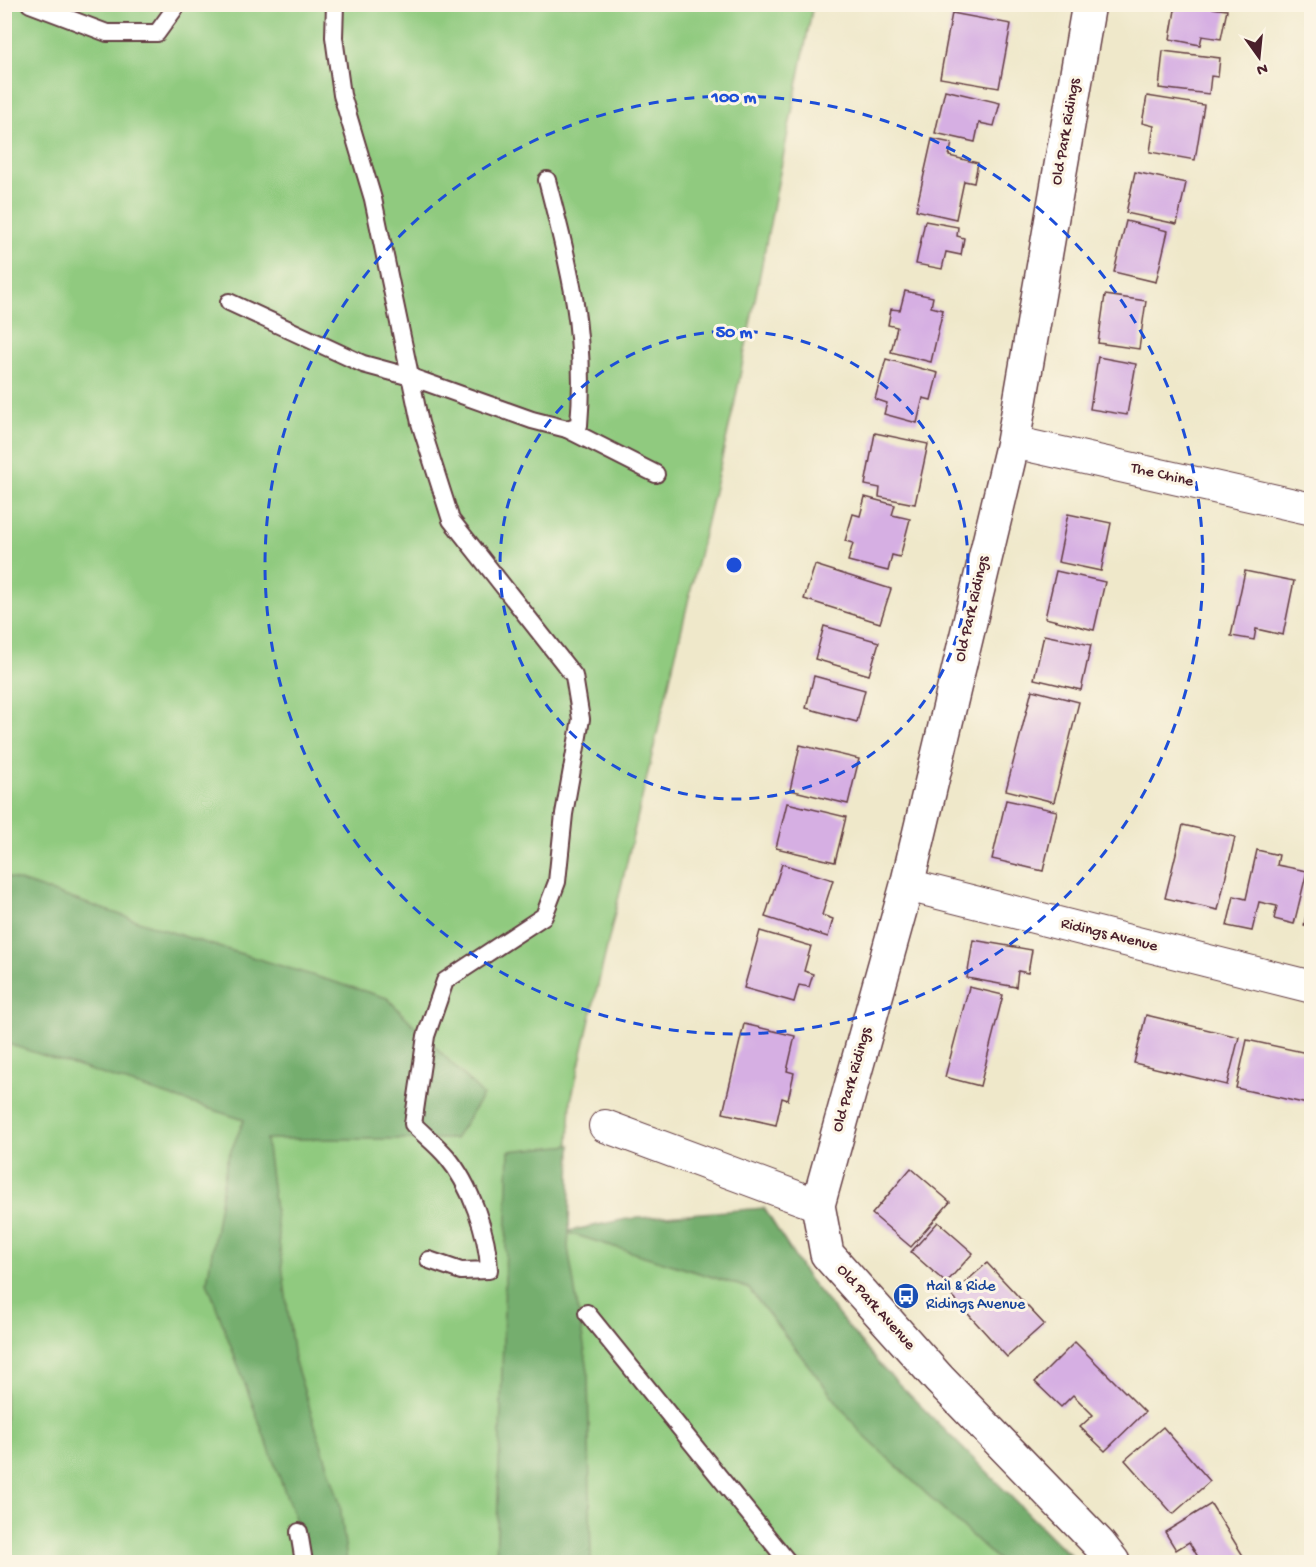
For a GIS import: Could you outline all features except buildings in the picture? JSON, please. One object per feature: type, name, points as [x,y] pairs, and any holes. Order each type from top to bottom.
[{"type":"street","name":"Old Park Ridings","points":[[818,1205],[907,885],[1014,442],[1089,4]]},
{"type":"street","name":"The Chine","points":[[1014,442],[1311,509]]},
{"type":"street","name":"Ridings Avenue","points":[[907,885],[1311,987]]},
{"type":"street","points":[[605,1126],[818,1205]]},
{"type":"street","name":"Old Park Avenue","points":[[818,1205],[826,1254],[939,1378],[1099,1544],[1113,1563]]},
{"type":"lane","points":[[30,4],[108,33],[157,33],[178,4]]},
{"type":"lane","points":[[335,4],[334,38],[342,95],[374,199],[420,423],[451,519],[574,676],[581,719],[564,814],[557,882],[544,916],[445,981],[426,1036],[414,1124],[448,1158],[473,1203],[484,1236],[489,1270],[461,1271],[429,1260]]},
{"type":"lane","points":[[547,180],[574,290],[582,345],[579,425],[567,429]]},
{"type":"lane","points":[[229,302],[363,364],[411,377],[499,410],[567,429],[656,474]]},
{"type":"lane","points":[[587,1312],[788,1563]]},
{"type":"lane","points":[[299,1532],[304,1563]]},
{"type":"green space","points":[[5,5],[813,5],[734,406],[571,1100],[565,1231],[748,1288],[1070,1554],[1076,1562],[5,1562]]},
{"type":"green space","points":[[5,876],[183,936],[387,998],[483,1095],[455,1139],[266,1139],[294,1359],[340,1504],[347,1562],[311,1562],[207,1282],[227,1160],[244,1120],[5,1043]]},
{"type":"green space","points":[[571,1145],[569,1231],[627,1219],[764,1208],[807,1277],[878,1363],[1076,1562],[1000,1562],[862,1434],[748,1288],[569,1233],[568,1247],[588,1371],[591,1562],[496,1562],[509,1151]]},
{"type":"place","name":"Hail & Ride Ridings Avenue","points":[[906,1296]]}]
